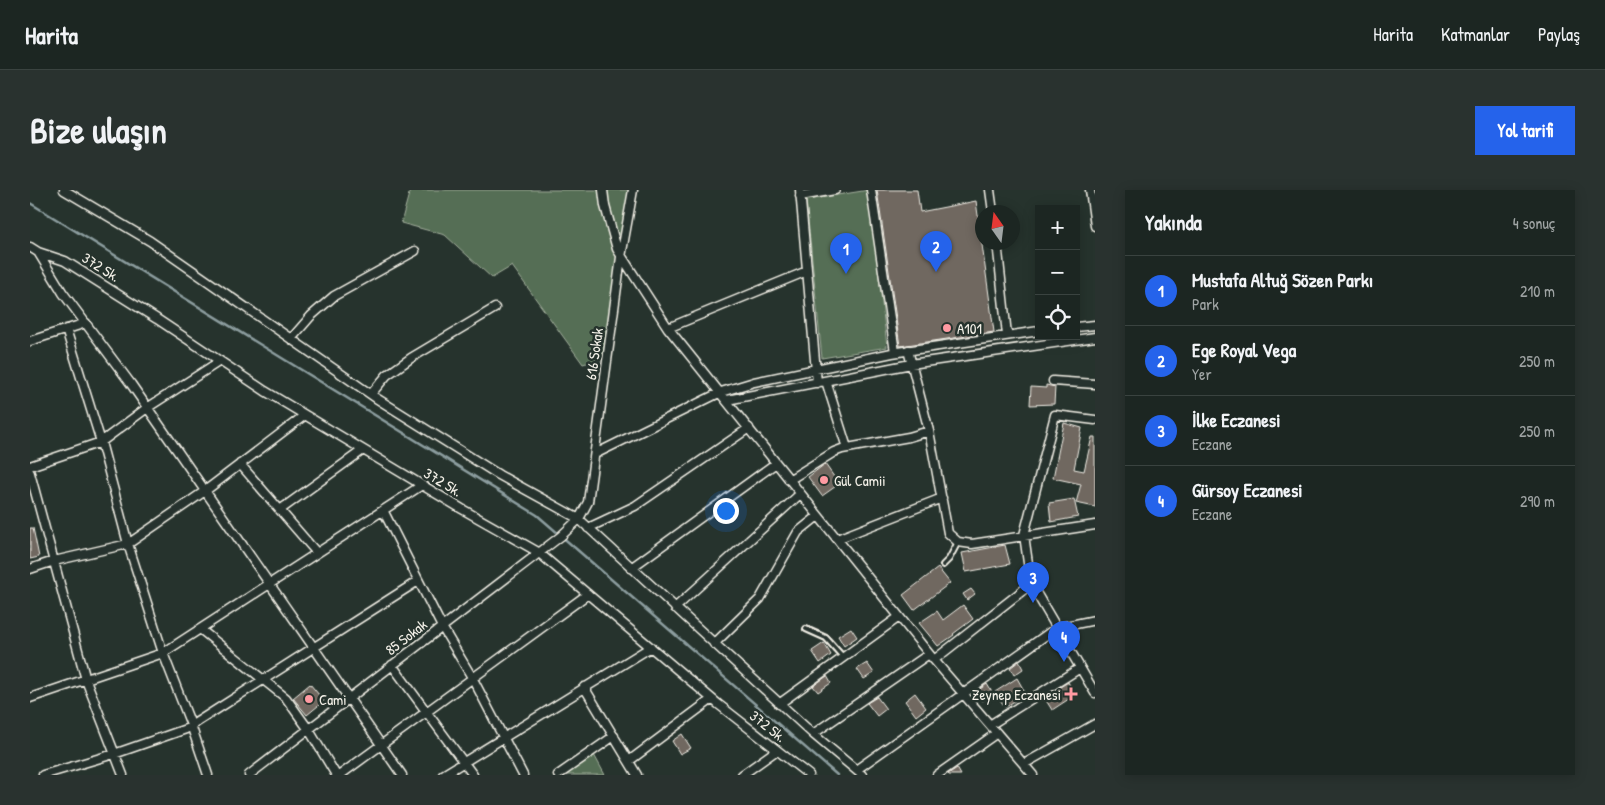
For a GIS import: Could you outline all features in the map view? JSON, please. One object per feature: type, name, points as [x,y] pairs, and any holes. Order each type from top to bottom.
[{"type":"street","points":[[64,190],[150,241],[371,394],[499,475],[579,519],[779,704],[859,772],[963,694],[1056,628],[1095,620]]},
{"type":"street","points":[[603,190],[605,206],[617,249],[668,328],[931,657],[1033,775]]},
{"type":"street","name":"616 Sokak","points":[[579,519],[588,502],[621,257],[633,190]]},
{"type":"street","points":[[817,383],[800,193],[835,190]]},
{"type":"street","points":[[871,190],[895,352]]},
{"type":"street","points":[[990,190],[992,205]]},
{"type":"street","points":[[1090,190],[1095,226]]},
{"type":"street","points":[[30,247],[38,252],[63,293],[147,408],[402,775]]},
{"type":"street","points":[[999,250],[1007,335]]},
{"type":"street","points":[[291,339],[311,316],[334,296],[415,251]]},
{"type":"street","name":"372 Sk.","points":[[38,252],[65,261],[305,415],[538,552],[712,699],[809,775]]},
{"type":"street","points":[[668,328],[807,271]]},
{"type":"street","points":[[371,394],[387,375],[410,358],[496,308]]},
{"type":"street","points":[[30,341],[86,323]]},
{"type":"street","points":[[1080,327],[1095,325]]},
{"type":"street","points":[[66,329],[101,442],[128,544],[163,653],[208,775]]},
{"type":"street","points":[[594,454],[721,392],[754,382],[895,352],[1035,332]]},
{"type":"street","points":[[727,400],[911,364],[1095,337]]},
{"type":"street","points":[[908,350],[929,431],[948,533],[958,542],[972,544],[1095,524]]},
{"type":"street","points":[[30,466],[101,442],[147,408],[220,361]]},
{"type":"street","points":[[826,381],[844,449]]},
{"type":"street","points":[[1053,381],[1095,384]]},
{"type":"street","points":[[30,569],[54,561],[128,544],[205,491],[305,415]]},
{"type":"street","points":[[1095,420],[1055,415],[1024,535],[1031,584],[1095,693]]},
{"type":"street","points":[[588,528],[635,506],[749,428]]},
{"type":"street","points":[[789,480],[834,452],[909,437],[929,431]]},
{"type":"street","points":[[280,510],[363,450]]},
{"type":"street","points":[[630,568],[776,463]]},
{"type":"street","points":[[240,464],[317,553]]},
{"type":"street","points":[[30,473],[86,680],[123,775]]},
{"type":"street","points":[[31,696],[86,680],[163,653],[422,485]]},
{"type":"street","points":[[674,608],[800,494]]},
{"type":"street","points":[[837,539],[942,498]]},
{"type":"street","points":[[383,510],[442,627],[473,679],[524,775]]},
{"type":"street","points":[[714,644],[760,599],[798,532],[818,516]]},
{"type":"street","name":"85 Sokak","points":[[249,775],[561,536],[579,519]]},
{"type":"street","points":[[42,775],[114,754],[186,729],[418,580]]},
{"type":"street","points":[[813,734],[931,657],[1031,584]]},
{"type":"street","points":[[200,630],[286,698],[338,775],[381,746],[588,594]]},
{"type":"street","points":[[779,704],[899,616]]},
{"type":"street","points":[[443,775],[651,647]]},
{"type":"street","points":[[392,665],[473,775]]},
{"type":"street","points":[[990,726],[1080,668]]},
{"type":"street","points":[[584,688],[637,775]]},
{"type":"street","points":[[629,761],[712,699]]},
{"type":"street","points":[[1024,764],[1095,724]]},
{"type":"street","points":[[936,775],[997,733]]},
{"type":"street","points":[[558,775],[614,736]]},
{"type":"street","points":[[742,775],[777,750]]},
{"type":"street","points":[[260,766],[265,775]]},
{"type":"lane","points":[[943,565],[958,542]]},
{"type":"lane","points":[[806,629],[826,638],[843,657]]},
{"type":"green space","points":[[410,190],[629,190],[604,358],[583,364],[512,266],[492,278],[445,235],[401,223]]},
{"type":"green space","points":[[869,190],[887,347],[822,358],[806,200]]},
{"type":"green space","points":[[593,753],[605,775],[562,775]]},
{"type":"building","points":[[877,190],[917,190],[920,212],[976,201],[975,250],[983,250],[994,332],[900,346]]},
{"type":"building","points":[[1046,385],[1055,387],[1054,404],[1030,405],[1031,387],[1046,388]]},
{"type":"building","points":[[1064,423],[1082,428],[1074,469],[1084,471],[1092,437],[1095,437],[1095,507],[1076,503],[1081,484],[1053,478]]},
{"type":"building","name":"Gül Camii","points":[[825,464],[839,484],[822,496],[808,477]]},
{"type":"building","points":[[1074,499],[1078,517],[1051,522],[1049,503]]},
{"type":"building","points":[[30,528],[33,528],[39,557],[30,559]]},
{"type":"building","points":[[1005,545],[1010,564],[966,572],[962,553]]},
{"type":"building","points":[[938,568],[950,583],[914,610],[903,595]]},
{"type":"building","points":[[971,589],[975,594],[967,600],[963,594]]},
{"type":"building","points":[[963,605],[973,619],[938,646],[919,623],[937,611],[943,620]]},
{"type":"building","points":[[851,628],[857,637],[844,646],[838,636]]},
{"type":"building","points":[[824,643],[831,655],[820,663],[812,651]]},
{"type":"building","points":[[1019,661],[1023,669],[1014,675],[1010,668]]},
{"type":"building","points":[[867,663],[874,673],[864,679],[857,669]]},
{"type":"building","points":[[827,676],[831,683],[818,692],[813,686]]},
{"type":"building","points":[[1017,678],[1026,694],[1005,707],[995,692]]},
{"type":"building","points":[[1068,682],[1075,695],[1052,710],[1044,697]]},
{"type":"building","name":"Cami","points":[[310,684],[324,701],[307,715],[293,698]]},
{"type":"building","points":[[987,684],[993,694],[982,701],[976,692]]},
{"type":"building","points":[[915,693],[926,708],[916,716],[905,701]]},
{"type":"building","points":[[877,697],[886,709],[877,716],[867,703]]},
{"type":"building","points":[[682,734],[691,748],[680,754],[672,741]]},
{"type":"building","points":[[957,768],[961,775],[948,774]]},
{"type":"waterway","points":[[30,203],[537,515],[837,775]]},
{"type":"place","name":"Ege Royal Vega","points":[[936,272]]},
{"type":"place","name":"Mustafa Altuğ Sözen Parkı","points":[[846,274]]},
{"type":"place","name":"A101","points":[[947,328]]},
{"type":"place","name":"Gül Camii","points":[[824,480]]},
{"type":"place","name":"İlke Eczanesi","points":[[1033,603]]},
{"type":"place","name":"Gürsoy Eczanesi","points":[[1064,662]]},
{"type":"place","name":"Zeynep Eczanesi","points":[[1071,694]]},
{"type":"place","name":"Cami","points":[[309,699]]}]
